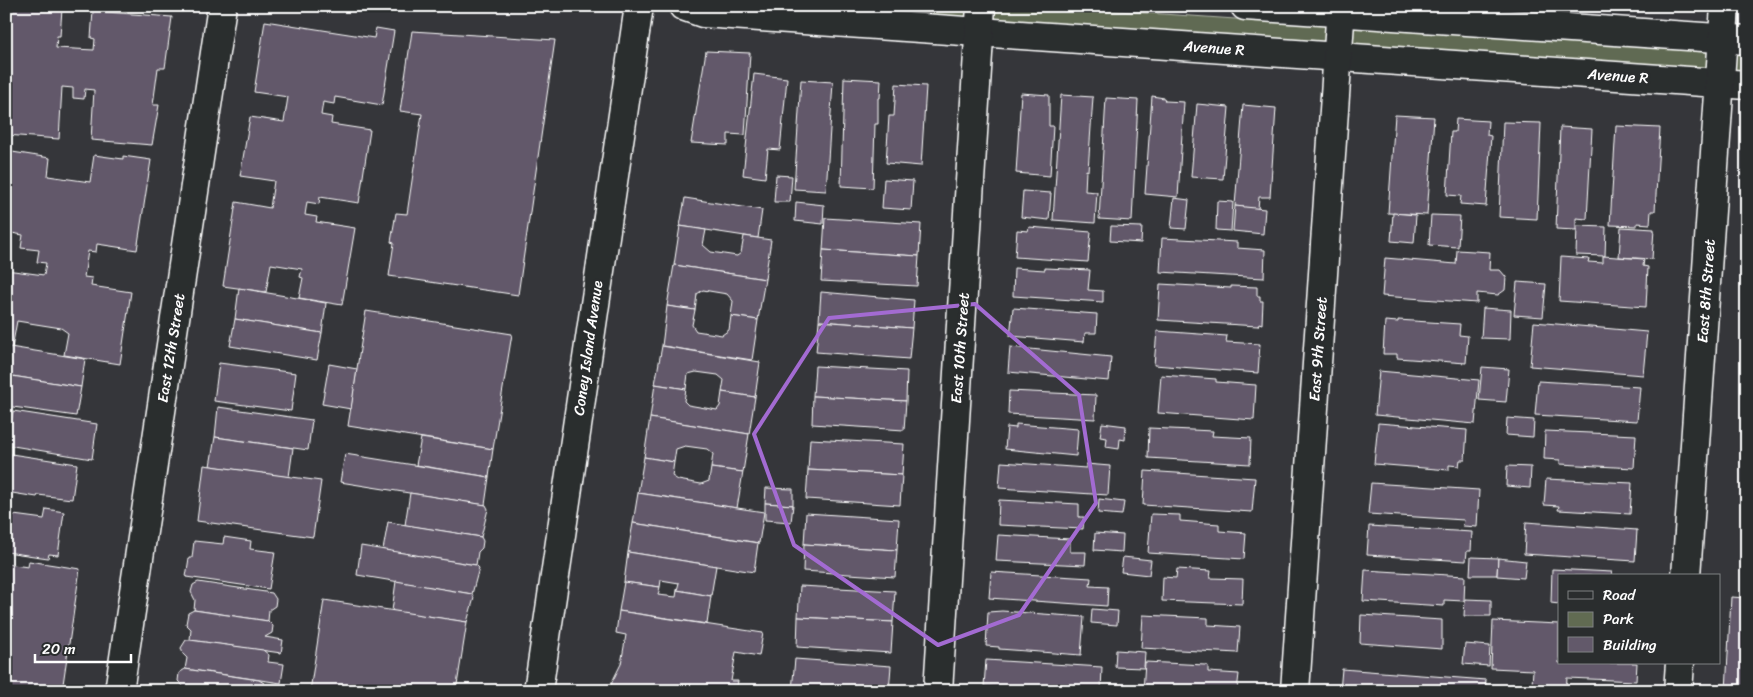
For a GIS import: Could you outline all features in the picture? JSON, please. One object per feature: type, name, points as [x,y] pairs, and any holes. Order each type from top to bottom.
[{"type":"street","name":"East 12th Street","points":[[119,691],[222,6]]},
{"type":"street","name":"Coney Island Avenue","points":[[538,691],[639,6]]},
{"type":"street","name":"Avenue R","points":[[682,6],[703,13],[980,19],[1338,56],[1734,84]]},
{"type":"street","points":[[1245,6],[1341,9],[1735,39]]},
{"type":"street","name":"East 8th Street","points":[[1686,574],[1734,84],[1735,39],[1726,6]]},
{"type":"street","name":"East 9th Street","points":[[1295,691],[1341,9]]},
{"type":"street","name":"East 10th Street","points":[[938,691],[980,19]]},
{"type":"street","points":[[1678,691],[1680,664]]},
{"type":"highlighted area","points":[[975,304],[1079,395],[1096,503],[1019,615],[938,645],[794,545],[754,434],[829,318]]},
{"type":"green space","points":[[726,6],[1045,6],[1747,54],[1747,74]]},
{"type":"building","points":[[6,6],[62,9],[60,36],[57,36],[56,48],[94,50],[95,39],[91,38],[93,11],[172,17],[165,68],[158,68],[153,105],[159,105],[152,145],[91,140],[94,90],[85,89],[84,99],[73,98],[73,88],[62,87],[59,139],[6,135]]},
{"type":"building","points":[[265,21],[374,38],[376,28],[394,31],[382,105],[335,97],[334,104],[323,102],[321,115],[332,117],[331,124],[370,130],[359,203],[320,197],[319,204],[307,202],[305,215],[317,217],[316,222],[355,228],[342,305],[299,298],[303,278],[300,277],[302,269],[271,264],[266,292],[223,286],[236,202],[270,208],[274,181],[240,176],[250,117],[284,122],[288,97],[254,92]]},
{"type":"building","points":[[412,31],[555,40],[518,295],[389,276],[394,243],[391,242],[396,213],[407,214],[422,114],[400,111]]},
{"type":"building","points":[[706,51],[750,53],[745,135],[728,134],[728,145],[691,143]]},
{"type":"building","points":[[754,74],[787,78],[780,150],[768,149],[765,178],[743,175]]},
{"type":"building","points":[[844,78],[881,80],[880,98],[878,98],[878,124],[875,124],[873,188],[841,186]]},
{"type":"building","points":[[801,80],[833,82],[826,191],[794,189]]},
{"type":"building","points":[[896,84],[926,86],[921,166],[886,163],[889,116],[894,116]]},
{"type":"building","points":[[1021,93],[1049,95],[1049,126],[1053,126],[1050,176],[1016,173]]},
{"type":"building","points":[[1061,95],[1093,97],[1085,191],[1097,192],[1095,223],[1053,220]]},
{"type":"building","points":[[1152,96],[1164,98],[1165,101],[1184,102],[1178,197],[1145,194]]},
{"type":"building","points":[[1106,98],[1138,100],[1132,221],[1099,219]]},
{"type":"building","points":[[1197,104],[1229,107],[1223,179],[1191,177]]},
{"type":"building","points":[[1243,105],[1276,108],[1270,197],[1259,197],[1258,209],[1235,206]]},
{"type":"building","points":[[1395,115],[1434,117],[1427,215],[1388,213]]},
{"type":"building","points":[[1456,119],[1488,121],[1487,135],[1491,136],[1486,206],[1460,204],[1461,196],[1447,195],[1451,132],[1455,132]]},
{"type":"building","points":[[1503,122],[1541,123],[1537,219],[1499,217]]},
{"type":"building","points":[[1616,126],[1660,128],[1655,211],[1651,211],[1650,224],[1637,223],[1637,226],[1610,225]]},
{"type":"building","points":[[1560,127],[1592,129],[1587,219],[1576,218],[1576,230],[1556,229]]},
{"type":"building","points":[[6,151],[50,158],[48,176],[90,182],[94,155],[123,159],[123,156],[151,160],[137,250],[97,244],[96,252],[88,251],[84,277],[92,278],[91,286],[131,292],[120,364],[64,355],[68,333],[61,328],[17,321],[12,348],[6,347],[6,270],[44,275],[46,263],[37,262],[39,250],[21,248],[23,235],[6,232]]},
{"type":"building","points":[[776,175],[792,176],[790,202],[774,202]]},
{"type":"building","points":[[884,179],[913,181],[911,210],[882,208]]},
{"type":"building","points":[[1023,191],[1051,193],[1049,220],[1021,217]]},
{"type":"building","points":[[685,198],[762,210],[758,238],[680,226]]},
{"type":"building","points":[[1174,198],[1189,200],[1186,229],[1171,228]]},
{"type":"building","points":[[1217,201],[1233,202],[1231,231],[1216,230]]},
{"type":"building","points":[[796,202],[824,205],[823,224],[795,221]]},
{"type":"building","points":[[1235,206],[1265,209],[1263,234],[1233,231]]},
{"type":"building","points":[[1393,213],[1416,215],[1414,243],[1391,241]]},
{"type":"building","points":[[1431,215],[1460,216],[1458,247],[1429,245]]},
{"type":"building","points":[[825,218],[921,224],[919,256],[823,250]]},
{"type":"building","points":[[680,226],[706,230],[703,245],[711,252],[737,256],[741,253],[744,236],[771,240],[765,279],[674,265]]},
{"type":"building","points":[[1111,226],[1142,227],[1141,243],[1110,241]]},
{"type":"building","points":[[1577,226],[1606,227],[1605,256],[1576,255]]},
{"type":"building","points":[[1029,227],[1091,232],[1088,262],[1015,257],[1017,230],[1028,231]]},
{"type":"building","points":[[1621,227],[1654,229],[1652,259],[1619,257]]},
{"type":"building","points":[[1162,238],[1237,242],[1237,248],[1265,250],[1264,278],[1160,272]]},
{"type":"building","points":[[823,250],[919,256],[917,286],[821,281]]},
{"type":"building","points":[[1457,250],[1490,252],[1489,270],[1500,270],[1506,277],[1505,290],[1498,295],[1477,293],[1477,303],[1382,296],[1385,258],[1456,264]]},
{"type":"building","points":[[1603,256],[1644,259],[1643,266],[1648,267],[1646,307],[1559,301],[1561,257],[1589,259],[1588,262],[1603,263]]},
{"type":"building","points":[[674,265],[765,279],[758,320],[731,316],[733,301],[727,294],[703,290],[697,294],[695,310],[667,306]]},
{"type":"building","points":[[1014,268],[1090,270],[1088,290],[1103,291],[1103,302],[1013,296]]},
{"type":"building","points":[[1517,282],[1546,284],[1543,317],[1514,315]]},
{"type":"building","points":[[1160,284],[1231,288],[1231,286],[1257,287],[1257,296],[1260,296],[1260,301],[1263,301],[1262,324],[1259,323],[1258,326],[1158,320]]},
{"type":"building","points":[[239,288],[326,303],[322,333],[235,319]]},
{"type":"building","points":[[821,292],[914,300],[912,328],[819,321]]},
{"type":"building","points":[[667,306],[695,310],[692,325],[696,331],[722,335],[729,330],[731,316],[758,320],[752,360],[662,346]]},
{"type":"building","points":[[1013,308],[1097,314],[1096,333],[1085,333],[1084,342],[1010,336]]},
{"type":"building","points":[[1483,308],[1511,310],[1510,339],[1481,338]]},
{"type":"building","points":[[366,311],[512,334],[493,449],[348,426]]},
{"type":"building","points":[[235,319],[322,333],[317,360],[230,346]]},
{"type":"building","points":[[1398,320],[1460,324],[1459,335],[1468,336],[1466,363],[1397,358],[1397,354],[1383,354],[1385,321],[1398,322]]},
{"type":"building","points":[[819,321],[912,328],[909,359],[816,352]]},
{"type":"building","points":[[1534,322],[1647,332],[1643,375],[1530,366]]},
{"type":"building","points":[[1157,331],[1227,336],[1226,342],[1260,344],[1258,373],[1154,365]]},
{"type":"building","points":[[662,346],[760,362],[755,397],[722,392],[724,380],[718,375],[696,372],[688,374],[686,389],[655,384]]},
{"type":"building","points":[[10,347],[85,359],[81,387],[6,375],[6,360],[8,361]]},
{"type":"building","points":[[1010,347],[1111,357],[1109,381],[1008,372]]},
{"type":"building","points":[[219,363],[296,373],[291,411],[214,401]]},
{"type":"building","points":[[329,364],[357,369],[351,409],[322,404]]},
{"type":"building","points":[[815,366],[907,371],[906,401],[813,396]]},
{"type":"building","points":[[1482,367],[1509,369],[1506,402],[1479,400]]},
{"type":"building","points":[[1379,371],[1479,380],[1475,424],[1375,415]]},
{"type":"building","points":[[6,375],[81,387],[76,416],[6,406]]},
{"type":"building","points":[[1161,375],[1216,379],[1216,382],[1256,385],[1254,420],[1158,413]]},
{"type":"building","points":[[1538,381],[1640,387],[1637,421],[1535,415]]},
{"type":"building","points":[[655,384],[686,389],[684,401],[688,405],[717,410],[720,406],[722,392],[755,397],[749,434],[650,418]]},
{"type":"building","points":[[1009,391],[1096,395],[1095,419],[1008,414]]},
{"type":"building","points":[[813,396],[906,401],[904,430],[812,424]]},
{"type":"building","points":[[218,407],[312,420],[308,450],[215,437]]},
{"type":"building","points":[[13,411],[97,424],[92,459],[7,445]]},
{"type":"building","points":[[650,418],[749,434],[743,472],[711,468],[713,454],[707,449],[685,446],[676,449],[674,462],[644,457]]},
{"type":"building","points":[[1507,418],[1534,420],[1533,437],[1506,435]]},
{"type":"building","points":[[1102,423],[1126,426],[1125,440],[1120,439],[1119,449],[1106,447],[1107,438],[1100,437]]},
{"type":"building","points":[[1378,423],[1467,430],[1465,460],[1460,460],[1459,466],[1449,465],[1449,470],[1374,464]]},
{"type":"building","points":[[1016,424],[1078,429],[1076,456],[1005,449],[1007,427],[1016,428]]},
{"type":"building","points":[[1149,428],[1213,431],[1212,436],[1251,438],[1250,464],[1148,458]]},
{"type":"building","points":[[1545,431],[1636,435],[1634,468],[1560,464],[1560,460],[1544,459]]},
{"type":"building","points":[[215,437],[293,448],[289,477],[210,466]]},
{"type":"building","points":[[421,438],[493,449],[489,477],[416,465]]},
{"type":"building","points":[[810,439],[904,444],[902,475],[808,470]]},
{"type":"building","points":[[11,454],[77,464],[72,499],[38,495],[37,497],[6,492]]},
{"type":"building","points":[[345,454],[489,477],[485,505],[340,482]]},
{"type":"building","points":[[644,457],[674,462],[672,476],[678,480],[701,484],[709,481],[711,468],[743,472],[737,508],[638,493]]},
{"type":"building","points":[[1001,462],[1086,468],[1086,464],[1110,466],[1108,495],[999,488]]},
{"type":"building","points":[[204,465],[321,481],[313,537],[197,521]]},
{"type":"building","points":[[1507,466],[1531,467],[1530,488],[1506,486]]},
{"type":"building","points":[[808,470],[902,475],[900,505],[806,499]]},
{"type":"building","points":[[1145,471],[1255,478],[1252,512],[1143,505]]},
{"type":"building","points":[[1546,479],[1632,483],[1630,514],[1558,510],[1559,506],[1544,505]]},
{"type":"building","points":[[1371,483],[1479,490],[1477,527],[1463,526],[1464,520],[1368,514]]},
{"type":"building","points":[[766,488],[793,489],[793,505],[765,503]]},
{"type":"building","points":[[410,493],[486,505],[488,509],[481,537],[405,525]]},
{"type":"building","points":[[638,493],[764,512],[759,543],[633,523]]},
{"type":"building","points":[[1099,499],[1124,502],[1122,515],[1098,513]]},
{"type":"building","points":[[999,500],[1079,504],[1079,517],[1084,517],[1083,529],[998,525]]},
{"type":"building","points":[[765,503],[793,505],[791,522],[765,520]]},
{"type":"building","points":[[46,509],[64,512],[58,555],[49,554],[48,558],[6,552],[6,514],[44,519]]},
{"type":"building","points":[[806,513],[899,519],[897,550],[804,544]]},
{"type":"building","points":[[1151,514],[1180,515],[1180,521],[1219,524],[1219,531],[1246,533],[1244,559],[1148,553]]},
{"type":"building","points":[[388,522],[481,537],[483,541],[482,548],[478,552],[476,565],[383,550]]},
{"type":"building","points":[[1526,522],[1637,530],[1635,561],[1524,554]]},
{"type":"building","points":[[633,523],[758,543],[754,572],[628,552]]},
{"type":"building","points":[[1369,526],[1472,532],[1471,551],[1467,551],[1466,561],[1367,555]]},
{"type":"building","points":[[1095,533],[1123,535],[1122,552],[1094,550]]},
{"type":"building","points":[[998,535],[1070,539],[1070,552],[1086,552],[1085,565],[996,561]]},
{"type":"building","points":[[224,537],[251,541],[250,549],[275,552],[269,589],[186,577],[189,558],[192,558],[194,541],[223,544]]},
{"type":"building","points":[[804,544],[897,550],[895,577],[803,571]]},
{"type":"building","points":[[361,546],[476,565],[479,568],[472,594],[357,575]]},
{"type":"building","points":[[628,552],[716,566],[711,596],[677,590],[679,583],[661,580],[660,587],[624,582]]},
{"type":"building","points":[[1123,557],[1151,560],[1149,575],[1121,572]]},
{"type":"building","points":[[1471,557],[1498,558],[1497,575],[1470,575]]},
{"type":"building","points":[[1498,558],[1526,561],[1524,578],[1497,576]]},
{"type":"building","points":[[29,561],[80,569],[62,691],[27,688],[27,691],[6,691],[6,564],[28,567]]},
{"type":"building","points":[[1177,569],[1211,571],[1210,578],[1243,579],[1242,604],[1162,601],[1163,577],[1176,578]]},
{"type":"building","points":[[1552,569],[1612,572],[1612,574],[1558,574],[1558,604],[1551,603]]},
{"type":"building","points":[[1365,570],[1465,576],[1464,601],[1444,600],[1444,606],[1363,601]]},
{"type":"building","points":[[991,572],[1091,578],[1090,586],[1108,587],[1107,606],[989,598]]},
{"type":"building","points":[[396,581],[472,594],[474,598],[467,622],[392,611]]},
{"type":"building","points":[[198,582],[272,593],[276,599],[275,606],[269,610],[268,621],[194,610],[195,600],[191,592],[193,585]]},
{"type":"building","points":[[624,582],[660,587],[658,595],[676,597],[677,590],[711,596],[707,624],[619,611]]},
{"type":"building","points":[[800,586],[895,591],[893,622],[798,617]]},
{"type":"building","points":[[1731,597],[1747,598],[1747,691],[1726,691]]},
{"type":"building","points":[[1465,599],[1491,600],[1491,616],[1464,616]]},
{"type":"building","points":[[324,600],[467,622],[456,691],[310,691]]},
{"type":"building","points":[[1092,609],[1118,611],[1117,625],[1091,623]]},
{"type":"building","points":[[194,610],[268,621],[273,626],[272,633],[265,637],[283,640],[281,653],[190,640],[191,629],[186,624],[188,613]]},
{"type":"building","points":[[619,611],[763,633],[759,656],[736,652],[731,681],[738,681],[736,691],[610,691],[612,682],[621,664],[626,635],[616,633]]},
{"type":"building","points":[[1002,611],[1084,617],[1081,655],[999,649],[999,647],[986,646],[988,612]]},
{"type":"building","points":[[1143,615],[1208,618],[1208,625],[1240,627],[1238,653],[1141,648]]},
{"type":"building","points":[[1361,615],[1442,620],[1442,649],[1360,643]]},
{"type":"building","points":[[798,617],[893,622],[891,653],[797,647]]},
{"type":"building","points":[[1493,621],[1558,624],[1558,664],[1637,664],[1636,681],[1567,678],[1566,691],[1525,691],[1525,685],[1532,685],[1533,670],[1491,668]]},
{"type":"building","points":[[186,640],[263,650],[269,655],[268,662],[284,664],[281,683],[185,669],[187,658],[181,648]]},
{"type":"building","points":[[1465,644],[1490,646],[1489,666],[1463,664]]},
{"type":"building","points":[[1116,650],[1145,652],[1144,668],[1115,667]]},
{"type":"building","points":[[795,659],[891,666],[889,691],[792,690]]},
{"type":"building","points":[[986,660],[1102,667],[1101,691],[1016,691],[1016,688],[984,686]]},
{"type":"building","points":[[1145,662],[1205,665],[1208,666],[1208,672],[1239,674],[1237,691],[1143,691]]},
{"type":"building","points":[[185,669],[259,680],[264,683],[263,691],[182,691],[183,686],[178,681],[179,673]]},
{"type":"building","points":[[1342,669],[1486,680],[1485,691],[1340,691]]}]
